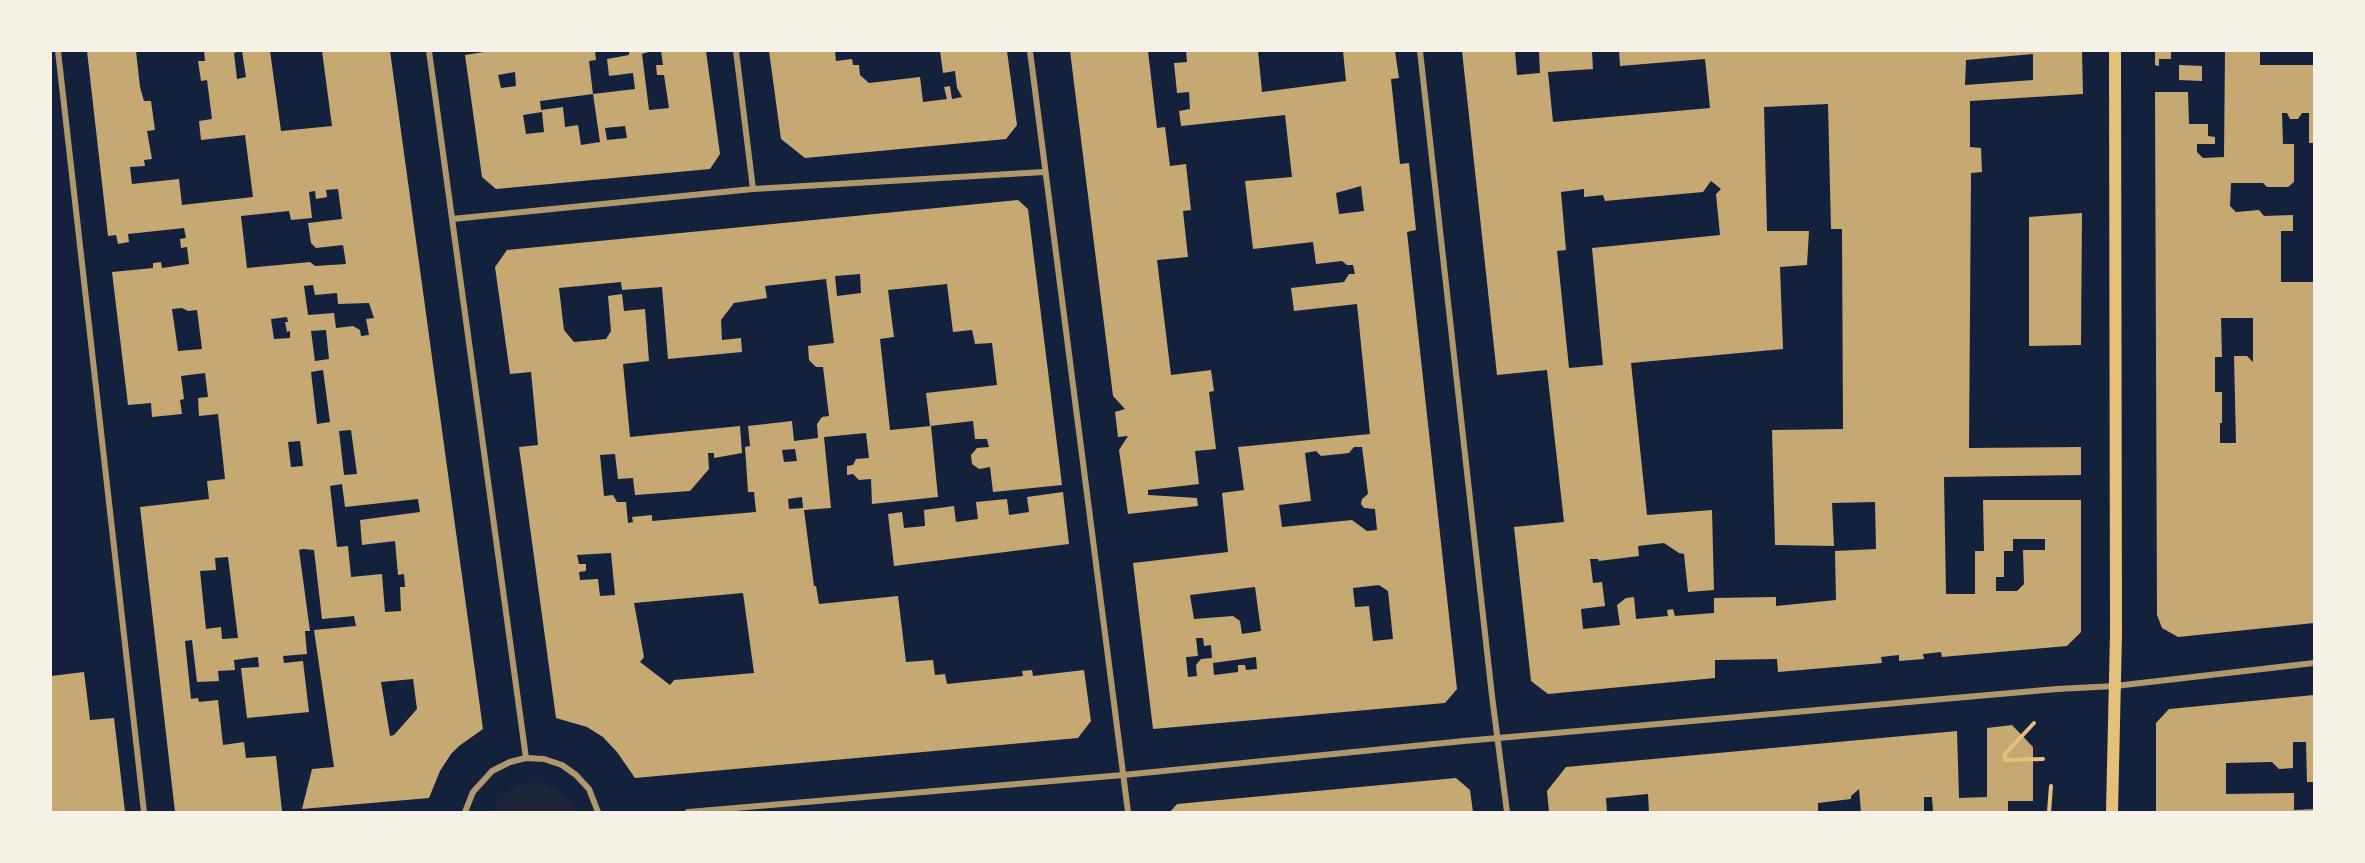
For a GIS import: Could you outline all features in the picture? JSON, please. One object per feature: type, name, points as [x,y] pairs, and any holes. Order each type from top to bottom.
[{"type":"main road","points":[[2112,812],[2115,686],[2115,51]]},
{"type":"street","points":[[58,51],[144,812]]},
{"type":"street","points":[[429,51],[526,758]]},
{"type":"street","points":[[736,51],[753,189]]},
{"type":"street","points":[[1030,51],[1128,812]]},
{"type":"street","points":[[1420,51],[1507,812]]},
{"type":"street","points":[[452,219],[753,189],[1044,172]]},
{"type":"street","points":[[687,812],[1123,775],[2057,689],[2115,686],[2314,663]]},
{"type":"street","points":[[465,812],[473,792],[492,771],[510,762],[526,758],[544,759],[562,765],[576,775],[589,789],[598,812]]},
{"type":"path","points":[[2034,723],[2005,754],[2005,760],[2043,759]]},
{"type":"path","points":[[2049,812],[2051,786]]},
{"type":"shaded area","points":[[526,783],[543,783],[558,790],[570,802],[575,812],[493,812],[498,802],[510,790]]},
{"type":"building","points":[[87,51],[136,51],[140,87],[144,101],[151,101],[155,130],[147,131],[152,159],[144,160],[145,166],[130,167],[132,184],[179,179],[182,205],[253,197],[245,135],[201,140],[199,121],[212,119],[207,80],[201,81],[198,61],[205,61],[204,51],[241,51],[234,53],[237,79],[246,77],[242,51],[270,51],[281,131],[332,126],[322,51],[390,51],[483,729],[451,754],[440,771],[429,798],[302,809],[312,769],[334,767],[314,630],[356,626],[354,616],[322,619],[314,550],[303,549],[299,550],[310,631],[305,631],[307,654],[283,656],[284,663],[303,661],[309,712],[247,718],[241,668],[259,667],[258,657],[234,660],[235,670],[218,671],[219,681],[197,682],[192,640],[185,641],[191,699],[198,698],[199,702],[218,700],[223,745],[244,742],[246,758],[276,756],[282,811],[175,812],[140,507],[209,499],[207,481],[225,479],[218,414],[199,416],[198,398],[208,397],[205,373],[181,376],[184,399],[180,400],[182,414],[152,417],[151,403],[128,405],[112,272],[153,268],[153,263],[161,262],[162,268],[189,264],[187,247],[181,248],[180,239],[186,238],[184,228],[128,234],[129,242],[118,244],[116,235],[108,236]],"holes":[[[338,189],[342,219],[308,223],[311,243],[316,248],[343,245],[346,264],[315,266],[310,262],[247,268],[241,216],[289,211],[291,220],[312,218],[309,192],[315,191],[316,199],[327,197],[326,190]],[[313,285],[315,295],[337,293],[338,304],[369,303],[374,318],[366,319],[369,335],[361,336],[360,330],[353,326],[336,328],[334,313],[308,315],[304,286]],[[172,309],[197,310],[202,349],[178,351]],[[287,317],[288,322],[285,322],[287,332],[290,331],[290,338],[274,339],[271,319]],[[326,330],[329,359],[315,361],[311,331]],[[323,370],[330,422],[317,424],[311,372]],[[351,430],[357,474],[344,475],[339,431]],[[300,441],[303,466],[291,467],[288,442]],[[342,484],[345,507],[418,499],[420,512],[360,520],[362,545],[395,541],[398,575],[404,574],[405,587],[400,587],[401,611],[385,612],[382,574],[351,577],[348,546],[337,547],[330,486]],[[228,557],[238,638],[222,639],[221,627],[206,629],[200,571],[216,570],[215,558]],[[413,679],[417,709],[394,735],[390,736],[381,682]]]},
{"type":"building","points":[[490,51],[595,51],[596,60],[589,61],[593,94],[635,89],[633,73],[609,76],[607,59],[629,55],[629,51],[652,51],[642,54],[649,110],[669,108],[664,75],[657,75],[656,65],[663,65],[661,51],[706,51],[720,154],[710,169],[496,189],[482,177],[465,55]],"holes":[[[515,72],[516,86],[501,88],[498,75]],[[593,94],[600,142],[581,145],[578,125],[565,127],[563,107],[541,110],[540,101]],[[542,112],[544,132],[526,134],[523,115]],[[625,126],[627,138],[607,140],[605,128]]]},
{"type":"building","points":[[769,51],[835,51],[836,61],[852,59],[853,65],[859,65],[860,75],[869,83],[920,77],[923,102],[947,99],[944,87],[950,86],[952,99],[962,97],[957,88],[955,71],[943,73],[940,51],[1007,51],[1017,125],[1006,139],[805,158],[781,139]]},
{"type":"building","points":[[1070,51],[1148,51],[1157,128],[1165,127],[1170,166],[1186,164],[1191,210],[1183,211],[1188,257],[1157,260],[1171,375],[1211,370],[1214,391],[1209,392],[1216,449],[1195,451],[1199,484],[1148,490],[1148,495],[1197,498],[1198,506],[1128,514],[1119,450],[1128,436],[1118,437],[1115,412],[1125,409],[1113,396]]},
{"type":"building","points":[[1186,51],[1258,51],[1262,92],[1346,81],[1343,51],[1395,51],[1399,78],[1391,79],[1400,164],[1409,163],[1416,230],[1407,232],[1457,689],[1445,703],[1153,729],[1133,563],[1228,552],[1222,493],[1244,490],[1238,447],[1370,434],[1357,304],[1294,311],[1291,288],[1344,282],[1349,274],[1355,274],[1353,265],[1347,265],[1342,261],[1316,264],[1313,242],[1253,249],[1245,181],[1292,177],[1285,115],[1181,126],[1179,111],[1190,109],[1189,92],[1177,93],[1174,63],[1187,62]],"holes":[[[1361,186],[1364,211],[1339,214],[1336,193]],[[1354,447],[1362,447],[1368,494],[1362,499],[1361,504],[1364,508],[1375,509],[1377,530],[1367,531],[1352,520],[1282,527],[1279,505],[1311,501],[1305,453],[1316,451],[1321,456],[1349,453]],[[1379,585],[1388,591],[1393,639],[1373,641],[1369,606],[1355,607],[1353,588]],[[1255,587],[1261,631],[1242,634],[1240,621],[1233,616],[1194,619],[1190,595]],[[1196,638],[1203,638],[1204,646],[1211,645],[1212,658],[1201,659],[1196,665],[1197,676],[1188,677],[1186,657],[1198,656]],[[1256,657],[1257,669],[1246,670],[1245,665],[1238,665],[1238,672],[1214,675],[1213,663]]]},
{"type":"building","points":[[1462,51],[1515,51],[1517,75],[1540,73],[1539,51],[1592,51],[1593,69],[1548,72],[1553,122],[1710,108],[1705,59],[1620,66],[1619,51],[2082,51],[2083,94],[1970,101],[1970,147],[1981,148],[1982,172],[1971,173],[1969,448],[2081,447],[2081,475],[1944,477],[1946,594],[1975,594],[1975,551],[1984,551],[1983,500],[2081,500],[2081,632],[2067,646],[1942,657],[1941,652],[1923,654],[1924,659],[1899,661],[1899,655],[1881,657],[1882,663],[1778,672],[1777,659],[1715,660],[1715,678],[1548,694],[1531,681],[1514,527],[1564,522],[1547,370],[1497,375]],"holes":[[[2033,54],[2033,80],[1965,85],[1966,60]],[[1828,104],[1831,229],[1842,229],[1843,429],[1772,430],[1775,545],[1834,546],[1832,503],[1875,502],[1876,549],[1835,551],[1836,600],[1776,606],[1776,597],[1714,598],[1714,613],[1675,616],[1673,609],[1667,610],[1668,616],[1636,619],[1634,597],[1626,598],[1617,605],[1620,625],[1583,629],[1581,609],[1605,606],[1602,582],[1593,583],[1590,559],[1599,561],[1639,556],[1638,546],[1664,543],[1684,554],[1688,592],[1714,590],[1712,510],[1647,515],[1631,363],[1783,349],[1780,267],[1807,265],[1809,231],[1767,231],[1764,107]],[[1711,181],[1721,189],[1716,194],[1720,235],[1592,248],[1603,365],[1569,368],[1557,251],[1566,250],[1561,192],[1584,189],[1584,197],[1603,195],[1605,201],[1703,192]],[[2013,539],[2045,539],[2045,550],[2023,550],[2024,584],[2017,591],[1996,591],[1996,577],[2004,577],[2004,551],[2013,551]]]},
{"type":"building","points":[[2155,51],[2171,51],[2171,59],[2159,59],[2159,66],[2155,65]]},
{"type":"building","points":[[2225,51],[2260,51],[2260,65],[2314,65],[2314,143],[2309,143],[2309,113],[2302,113],[2298,119],[2290,119],[2287,113],[2282,113],[2283,144],[2294,144],[2294,182],[2288,187],[2267,187],[2263,183],[2231,183],[2230,206],[2236,212],[2259,210],[2264,216],[2293,215],[2293,231],[2281,231],[2281,282],[2314,282],[2314,623],[2178,637],[2162,628],[2157,615],[2155,92],[2188,92],[2189,124],[2208,124],[2208,136],[2215,137],[2215,144],[2197,144],[2197,152],[2203,158],[2224,157]],"holes":[[[2221,318],[2253,318],[2253,362],[2247,356],[2234,356],[2236,443],[2220,443],[2222,392],[2215,392],[2215,357],[2222,357]]]},
{"type":"building","points":[[2179,65],[2202,66],[2202,81],[2179,80]]},
{"type":"building","points":[[1018,200],[1028,209],[1062,485],[993,492],[990,467],[979,469],[972,464],[971,455],[977,448],[989,447],[987,439],[975,439],[973,421],[930,426],[926,393],[997,385],[992,343],[975,344],[972,330],[953,332],[947,284],[888,290],[894,337],[880,339],[890,430],[931,426],[938,497],[872,504],[871,479],[859,480],[853,474],[847,475],[847,466],[853,465],[856,459],[869,458],[866,433],[824,437],[831,508],[804,510],[814,586],[816,586],[819,604],[898,596],[906,662],[933,660],[935,675],[945,674],[947,684],[1023,676],[1022,671],[1032,670],[1033,676],[1084,670],[1091,721],[1078,738],[635,778],[617,752],[603,737],[587,727],[556,718],[519,447],[538,445],[531,372],[510,374],[495,267],[507,250]],"holes":[[[860,274],[861,293],[837,296],[835,276]],[[826,279],[834,343],[808,346],[809,360],[816,367],[823,367],[829,416],[822,417],[817,424],[818,438],[794,441],[792,421],[748,426],[750,446],[745,447],[748,492],[754,492],[756,512],[652,521],[652,515],[632,517],[633,522],[628,523],[626,502],[617,502],[613,495],[604,496],[600,455],[615,454],[618,479],[633,478],[635,495],[690,491],[709,469],[708,453],[714,453],[714,458],[742,453],[740,426],[630,437],[623,364],[649,361],[645,309],[624,311],[622,294],[608,296],[611,331],[606,339],[574,342],[564,330],[559,288],[621,282],[622,290],[662,287],[668,359],[742,352],[741,338],[722,340],[721,320],[734,303],[767,298],[765,286]],[[795,449],[797,461],[784,462],[782,450]],[[802,497],[803,508],[789,509],[788,499]],[[611,553],[615,595],[600,596],[598,579],[580,580],[579,572],[586,571],[586,564],[579,564],[577,555]],[[743,593],[754,673],[674,680],[670,685],[640,662],[644,657],[634,603]]]},
{"type":"building","points":[[2082,213],[2081,345],[2029,346],[2029,217]]},
{"type":"building","points":[[1063,492],[1069,544],[894,566],[888,514],[902,512],[904,528],[925,526],[924,510],[954,506],[956,522],[978,519],[976,502],[1007,499],[1009,515],[1029,512],[1027,497]]},
{"type":"building","points":[[84,672],[90,720],[114,718],[125,812],[51,812],[51,676]]},
{"type":"building","points":[[2314,695],[2314,782],[2307,782],[2306,742],[2293,742],[2293,768],[2279,769],[2272,762],[2226,763],[2226,794],[2294,793],[2294,810],[2314,809],[2314,812],[2156,812],[2156,723],[2169,709]]},
{"type":"building","points":[[2012,725],[2033,747],[2033,801],[2008,801],[2008,812],[1933,812],[1932,797],[1924,797],[1924,812],[1861,812],[1859,789],[1851,796],[1851,799],[1818,803],[1818,812],[1649,812],[1648,794],[1606,798],[1607,812],[1549,812],[1547,791],[1566,767],[1957,731],[1959,798],[1987,797],[1987,728]]},
{"type":"building","points":[[1456,778],[1470,790],[1473,812],[1170,812],[1177,804]]}]
